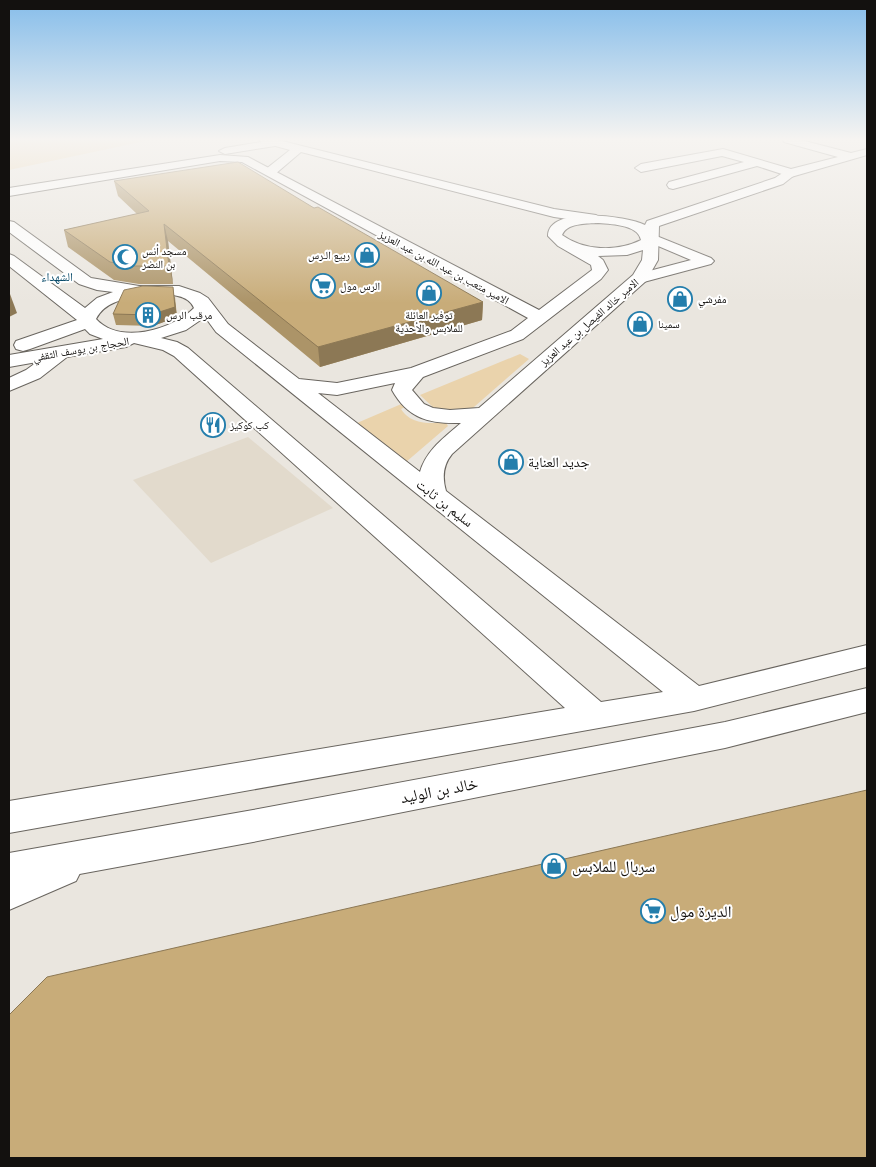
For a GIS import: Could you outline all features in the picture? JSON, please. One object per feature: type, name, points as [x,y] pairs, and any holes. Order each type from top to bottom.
[{"type":"street","name":"الامير متعب بن عبد الله بن عبد العزيز","points":[[312,194],[540,318]]},
{"type":"street","points":[[488,194],[554,212],[625,223],[637,227],[649,237],[706,261],[640,278]]},
{"type":"street","points":[[570,246],[591,251],[615,252],[641,247],[648,242],[652,224],[736,194]]},
{"type":"street","points":[[293,384],[337,389],[416,372],[517,335],[595,276],[600,270],[598,263],[560,241],[555,236],[555,231],[560,226],[569,222],[618,219],[642,212]]},
{"type":"street","points":[[9,224],[85,281],[113,288],[164,290],[194,296],[202,302]]},
{"type":"street","name":"الامير خالد الفيصل بن عبد العزيز","points":[[435,496],[430,476],[435,460],[486,412],[640,278],[650,262],[649,237]]},
{"type":"street","points":[[9,259],[76,309],[90,327],[100,332],[141,337],[170,346],[181,352],[595,716]]},
{"type":"street","points":[[87,321],[89,312],[97,305],[109,299],[127,294],[164,290]]},
{"type":"street","name":"الحجاج بن يوسف الثقفي","points":[[9,361],[61,353],[171,331],[198,318],[203,309],[202,302]]},
{"type":"street","name":"سليم بن ثابت","points":[[202,302],[222,328],[694,698]]},
{"type":"street","name":"الحجاج بن يوسف الثقفي","points":[[9,348],[58,334],[87,321]]},
{"type":"street","points":[[9,384],[33,374],[61,353]]},
{"type":"street","points":[[416,372],[406,382],[402,390],[404,397],[414,407],[430,414],[449,418],[486,412]]},
{"type":"street","points":[[9,817],[694,698],[867,656]]},
{"type":"street","name":"خالد بن الوليد","points":[[9,870],[725,735],[867,700]]},
{"type":"street","points":[[9,892],[100,854]]},
{"type":"shaded area","points":[[520,354],[529,359],[466,414],[436,410],[420,395]]},
{"type":"shaded area","points":[[406,402],[409,405],[401,409],[410,418],[421,422],[446,423],[448,426],[406,462],[357,423]]},
{"type":"shaded area","points":[[248,437],[333,508],[211,563],[133,480]]},
{"type":"building","points":[[130,194],[292,194],[314,208],[318,207],[483,302],[318,347],[164,224],[169,266],[135,266],[110,262],[64,230],[149,211]]},
{"type":"building","points":[[143,286],[173,287],[175,307],[150,315],[113,314],[124,290]]},
{"type":"building","name":"الديرة مول","points":[[867,790],[867,1158],[9,1158],[9,1015],[47,977]]},
{"type":"place","name":"ربيع الـرس","points":[[367,255]]},
{"type":"place","name":"مسجد أنس بن النضر","points":[[125,257]]},
{"type":"place","name":"الرس مول","points":[[323,286]]},
{"type":"place","name":"توفير العائلة للملابس والأحذية","points":[[429,293]]},
{"type":"place","name":"مفرشي","points":[[680,299]]},
{"type":"place","name":"مرقب الرس","points":[[148,315]]},
{"type":"place","name":"سمينا","points":[[640,324]]},
{"type":"place","name":"كب كوكيز","points":[[213,425]]},
{"type":"place","name":"جديد العناية","points":[[511,462]]},
{"type":"place","name":"سربال للملابس","points":[[554,866]]},
{"type":"place","name":"الديرة مول","points":[[653,911]]},
{"type":"district","name":"الشهداء","points":[[57,277]]}]
